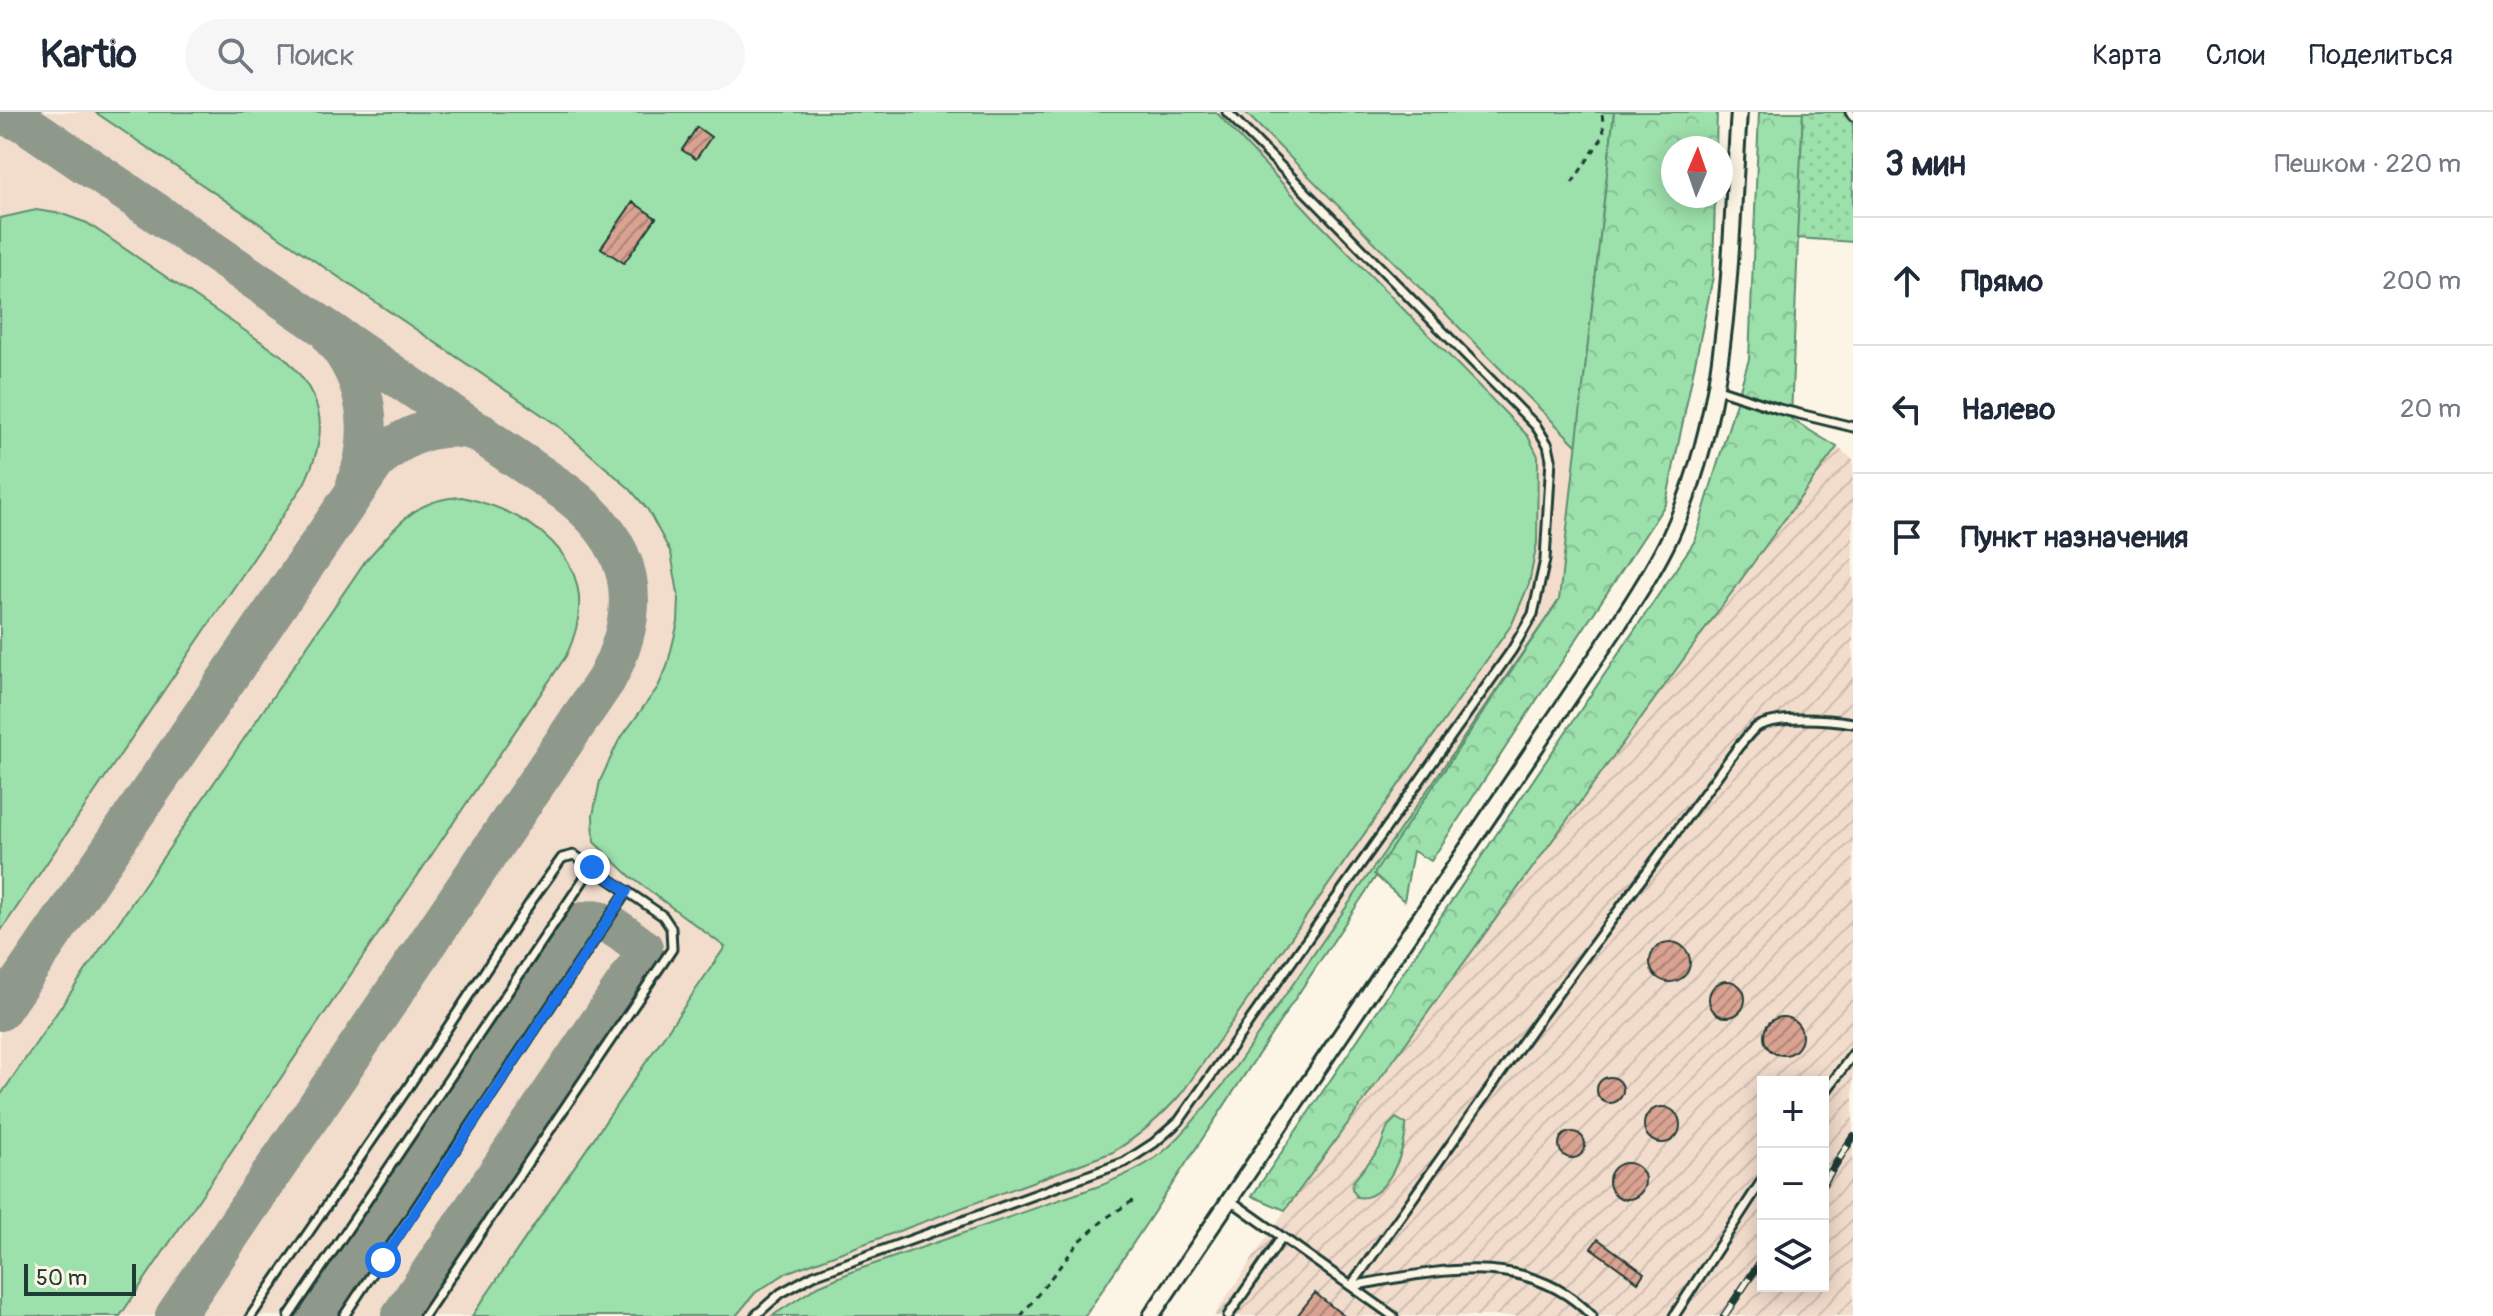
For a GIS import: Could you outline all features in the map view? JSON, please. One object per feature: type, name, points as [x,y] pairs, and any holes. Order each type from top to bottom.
[{"type":"street","points":[[1151,1316],[1647,580],[1670,537],[1702,450],[1715,388],[1726,304],[1739,112]]},
{"type":"lane","points":[[755,1316],[781,1293],[814,1275],[1125,1162],[1154,1143],[1179,1121],[1503,664],[1533,614],[1540,594],[1545,560],[1552,477],[1548,445],[1536,426],[1227,112]]},
{"type":"lane","points":[[1715,388],[1779,409],[1853,427]]},
{"type":"lane","points":[[1351,1286],[1539,1019],[1739,746],[1757,727],[1788,720],[1826,718],[1853,723]]},
{"type":"lane","points":[[251,1316],[562,858],[574,855],[663,916],[671,928],[672,949],[424,1316]]},
{"type":"lane","points":[[289,1316],[592,867]]},
{"type":"lane","points":[[344,1316],[627,891]]},
{"type":"lane","points":[[1829,1087],[1853,1054]]},
{"type":"lane","points":[[1674,1316],[1757,1188]]},
{"type":"lane","points":[[1230,1200],[1393,1316]]},
{"type":"lane","points":[[1228,1316],[1282,1237]]},
{"type":"lane","points":[[1351,1286],[1434,1272],[1500,1269],[1549,1283],[1592,1316]]},
{"type":"path","points":[[1572,183],[1604,135],[1602,112]]},
{"type":"path","points":[[1021,1316],[1079,1242],[1106,1218],[1137,1198]]},
{"type":"shaded area","points":[[0,112],[1614,112],[1559,600],[1374,874],[1087,1316],[0,1316]]},
{"type":"shaded area","points":[[1837,447],[1853,459],[1853,1316],[1214,1316],[1285,1210]]},
{"type":"green space","points":[[95,112],[1216,112],[1321,225],[1528,436],[1538,456],[1537,543],[1529,584],[1512,624],[1182,1093],[1150,1125],[1123,1146],[788,1272],[755,1293],[736,1316],[472,1316],[725,947],[631,877],[594,842],[593,815],[600,781],[618,742],[658,687],[667,667],[678,622],[679,599],[671,553],[648,510],[630,489],[557,425]]},
{"type":"green space","points":[[1245,112],[1614,112],[1577,446]]},
{"type":"green space","points":[[1614,112],[1717,112],[1716,136],[1661,136],[1661,208],[1715,208],[1713,277],[1666,503],[1431,861],[1413,851],[1404,901],[1374,874],[1559,600]]},
{"type":"green space","points":[[1759,112],[1803,112],[1791,419],[1837,447],[1285,1210],[1252,1196],[1694,542],[1749,359]]},
{"type":"green space","points":[[1803,112],[1853,112],[1853,242],[1797,238]]},
{"type":"green space","points":[[36,210],[62,214],[87,223],[285,358],[299,373],[316,402],[320,433],[304,484],[0,932],[0,218]]},
{"type":"green space","points":[[462,497],[518,517],[541,532],[560,551],[573,572],[579,597],[577,625],[566,656],[120,1316],[0,1316],[0,1096],[366,560],[408,516],[431,503]]},
{"type":"green space","points":[[1559,600],[1085,1316],[772,1316],[818,1286],[854,1271],[1110,1182],[1149,1162],[1171,1145],[1223,1085]]},
{"type":"green space","points":[[1396,1118],[1406,1124],[1403,1146],[1393,1172],[1377,1192],[1367,1197],[1357,1197],[1352,1189],[1353,1182],[1380,1148],[1388,1126]]},
{"type":"building","points":[[697,127],[711,137],[696,159],[682,150]]},
{"type":"building","points":[[633,202],[656,218],[624,263],[601,248]]},
{"type":"building","points":[[1670,942],[1684,948],[1690,962],[1684,976],[1670,982],[1656,976],[1650,962],[1656,948]]},
{"type":"building","points":[[1727,981],[1740,986],[1745,999],[1740,1012],[1727,1017],[1714,1012],[1709,999],[1714,986]]},
{"type":"building","points":[[1783,1017],[1796,1023],[1802,1036],[1796,1049],[1783,1055],[1770,1049],[1764,1036],[1770,1023]]},
{"type":"building","points":[[1610,1077],[1619,1081],[1623,1090],[1619,1099],[1610,1103],[1601,1099],[1597,1090],[1601,1081]]},
{"type":"building","points":[[1662,1107],[1675,1112],[1680,1125],[1675,1138],[1662,1143],[1649,1138],[1644,1125],[1649,1112]]},
{"type":"building","points":[[1572,1132],[1581,1136],[1585,1145],[1581,1154],[1572,1158],[1563,1154],[1559,1145],[1563,1136]]},
{"type":"building","points":[[1627,1163],[1640,1168],[1645,1181],[1640,1194],[1627,1199],[1614,1194],[1609,1181],[1614,1168]]},
{"type":"building","points":[[1598,1239],[1644,1273],[1638,1282],[1591,1248]]},
{"type":"building","points":[[1315,1293],[1344,1316],[1297,1316]]},
{"type":"taxiway","points":[[0,114],[25,123],[564,491],[605,531],[618,553],[626,576],[629,600],[626,625],[619,652],[606,680],[175,1316]]},
{"type":"taxiway","points":[[332,338],[354,371],[365,408],[366,446],[356,484]]},
{"type":"taxiway","points":[[0,1011],[374,464],[396,445],[423,432],[451,427],[481,433]]},
{"type":"taxiway","points":[[316,1316],[581,923],[589,920],[614,927],[643,948],[643,958],[401,1316]]},
{"type":"railway","points":[[1829,1175],[1853,1137]]},
{"type":"railway","points":[[1724,1316],[1757,1267]]},
{"type":"route","points":[[383,1260],[627,891],[592,867]]}]
